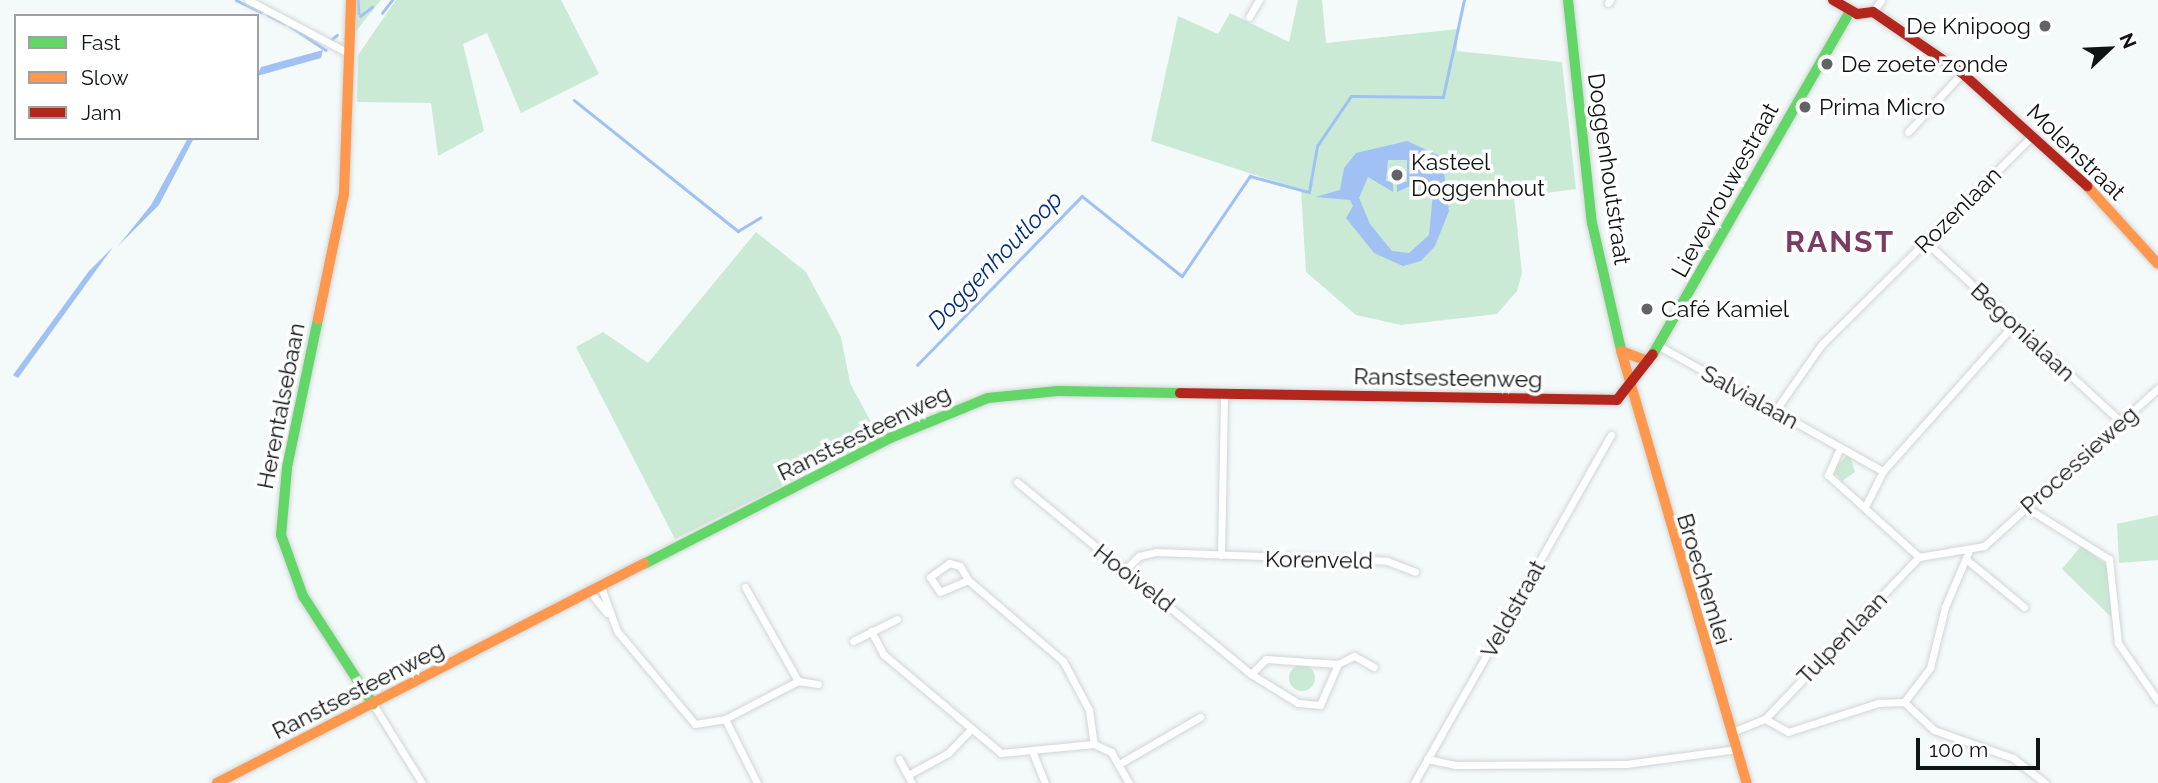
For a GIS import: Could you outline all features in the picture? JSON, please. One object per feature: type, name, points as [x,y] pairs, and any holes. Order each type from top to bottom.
[{"type":"street","points":[[248,0],[350,54]]},
{"type":"street","name":"Herentalsebaan","points":[[351,0],[344,194],[287,468],[281,535],[303,596],[422,783]]},
{"type":"street","points":[[1249,17],[1259,0]]},
{"type":"street","name":"Doggenhoutstraat","points":[[1568,0],[1591,212],[1629,384]]},
{"type":"street","points":[[1833,0],[1850,12],[1873,12],[1881,0]]},
{"type":"street","name":"Lievevrouwestraat","points":[[1629,384],[1659,346],[1850,12]]},
{"type":"street","name":"Molenstraat","points":[[1873,12],[1962,73],[2032,136],[2158,264]]},
{"type":"street","points":[[1908,132],[1962,73]]},
{"type":"street","name":"Rozenlaan","points":[[1775,411],[1804,365],[2032,136]]},
{"type":"street","name":"Begonialaan","points":[[1926,242],[2121,422]]},
{"type":"street","points":[[1865,507],[1883,471],[2014,324]]},
{"type":"street","name":"Salvialaan","points":[[1659,346],[1883,471]]},
{"type":"street","points":[[1622,351],[1647,361]]},
{"type":"street","name":"Ranstsesteenweg","points":[[217,783],[958,406],[1035,391],[1224,393],[1616,404],[1629,384]]},
{"type":"street","name":"Broechemlei","points":[[1629,384],[1747,783]]},
{"type":"street","name":"Processieweg","points":[[1967,557],[2027,508],[2158,388]]},
{"type":"street","points":[[1221,555],[1224,393]]},
{"type":"street","name":"Veldstraat","points":[[1414,783],[1611,435]]},
{"type":"street","points":[[1840,448],[1828,475],[1919,557],[1967,557],[2024,607]]},
{"type":"street","name":"Hooiveld","points":[[1017,482],[1127,568],[1251,674],[1310,709],[1320,705],[1338,664]]},
{"type":"street","points":[[2027,508],[2109,559],[2118,643],[2158,701]]},
{"type":"street","name":"Korenveld","points":[[1127,568],[1146,552],[1387,561],[1415,572]]},
{"type":"street","name":"Tulpenlaan","points":[[1766,719],[1919,557]]},
{"type":"street","points":[[1904,702],[1930,668],[1945,607],[1967,557]]},
{"type":"street","points":[[968,580],[940,592],[930,577],[955,563],[968,580],[1063,661],[1089,710],[1094,744],[1119,764],[1129,783]]},
{"type":"street","points":[[601,587],[607,612]]},
{"type":"street","points":[[745,587],[797,681]]},
{"type":"street","points":[[590,593],[687,720],[725,719],[797,681],[818,684]]},
{"type":"street","points":[[853,641],[897,618]]},
{"type":"street","points":[[871,631],[883,654],[1001,753],[1094,744]]},
{"type":"street","points":[[1251,674],[1266,659],[1338,664],[1354,656],[1374,667]]},
{"type":"street","points":[[1732,732],[1766,719],[1779,733],[1788,732],[1878,703],[1904,702],[1934,730],[2013,758],[2045,783]]},
{"type":"street","points":[[1119,764],[1200,717]]},
{"type":"street","points":[[725,719],[757,783]]},
{"type":"street","points":[[908,775],[948,753],[971,729]]},
{"type":"street","points":[[1427,760],[1455,765],[1626,764],[1737,749]]},
{"type":"street","points":[[1032,751],[1045,783]]},
{"type":"street","points":[[899,759],[912,783]]},
{"type":"green space","points":[[355,0],[381,0],[356,31],[355,7]]},
{"type":"green space","points":[[396,0],[561,0],[599,74],[521,113],[487,33],[463,44],[484,131],[438,156],[431,103],[357,102],[358,55]]},
{"type":"green space","points":[[1298,0],[1322,0],[1326,43],[1458,29],[1457,51],[1562,62],[1576,189],[1514,197],[1522,273],[1517,291],[1497,314],[1401,325],[1356,315],[1306,272],[1301,190],[1151,141],[1178,16],[1218,34],[1230,13],[1289,42]]},
{"type":"green space","points":[[756,232],[806,272],[841,337],[850,383],[879,437],[675,539],[576,347],[603,332],[648,363]]},
{"type":"green space","points":[[1849,453],[1855,472],[1842,481],[1833,470]]},
{"type":"green space","points":[[2158,515],[2158,560],[2119,563],[2117,524]]},
{"type":"green space","points":[[2081,546],[2111,568],[2111,617],[2062,569]]},
{"type":"green space","points":[[1302,665],[1311,669],[1315,678],[1311,687],[1302,691],[1293,687],[1289,678],[1293,669]]},
{"type":"water","points":[[323,50],[321,58],[259,75],[261,67]]},
{"type":"water","points":[[187,140],[193,140],[159,205],[118,246],[151,205]]},
{"type":"water","points":[[1407,141],[1442,157],[1449,211],[1435,246],[1421,261],[1403,266],[1374,253],[1346,218],[1353,206],[1350,200],[1315,197],[1340,190],[1344,168],[1356,153]],"holes":[[[1388,160],[1407,160],[1407,182],[1397,182],[1397,192],[1421,181],[1433,193],[1429,235],[1409,253],[1392,251],[1370,224],[1359,198],[1368,177],[1393,192],[1393,182],[1386,181]]]},
{"type":"water","points":[[113,247],[18,378],[13,375],[89,271]]},
{"type":"waterway","points":[[236,0],[261,12]]},
{"type":"waterway","points":[[358,0],[359,13]]},
{"type":"waterway","points":[[382,13],[392,0]]},
{"type":"waterway","name":"Doggenhoutloop","points":[[917,365],[1082,196],[1182,276],[1250,176],[1309,192],[1317,146],[1351,96],[1443,97],[1464,0]]},
{"type":"waterway","points":[[360,16],[372,7]]},
{"type":"waterway","points":[[268,15],[284,23]]},
{"type":"waterway","points":[[290,26],[326,50]]},
{"type":"waterway","points":[[332,39],[337,35]]},
{"type":"waterway","points":[[574,100],[738,231],[760,218]]},
{"type":"traffic: fast","points":[[1568,0],[1592,223],[1622,354]]},
{"type":"traffic: fast","points":[[1653,354],[1850,12]]},
{"type":"traffic: fast","points":[[318,319],[287,468],[281,535],[303,596],[373,704]]},
{"type":"traffic: fast","points":[[644,564],[890,438],[988,398],[1058,391],[1180,393]]},
{"type":"traffic: slow","points":[[318,319],[344,194],[351,0]]},
{"type":"traffic: slow","points":[[2087,186],[2158,264]]},
{"type":"traffic: slow","points":[[1621,351],[1647,361]]},
{"type":"traffic: slow","points":[[1622,354],[1747,783]]},
{"type":"traffic: slow","points":[[217,783],[644,564]]},
{"type":"traffic: jam","points":[[1833,0],[1857,14],[1873,12],[1962,73],[2087,186]]},
{"type":"traffic: jam","points":[[1180,393],[1617,400],[1653,354]]},
{"type":"place","name":"De Knipoog","points":[[2045,26]]},
{"type":"place","name":"De zoete zonde","points":[[1827,64]]},
{"type":"place","name":"Prima Micro","points":[[1805,107]]},
{"type":"place","name":"Kasteel Doggenhout","points":[[1397,175]]},
{"type":"place","name":"Café Kamiel","points":[[1647,309]]},
{"type":"district","name":"RANST","points":[[1840,242]]}]
